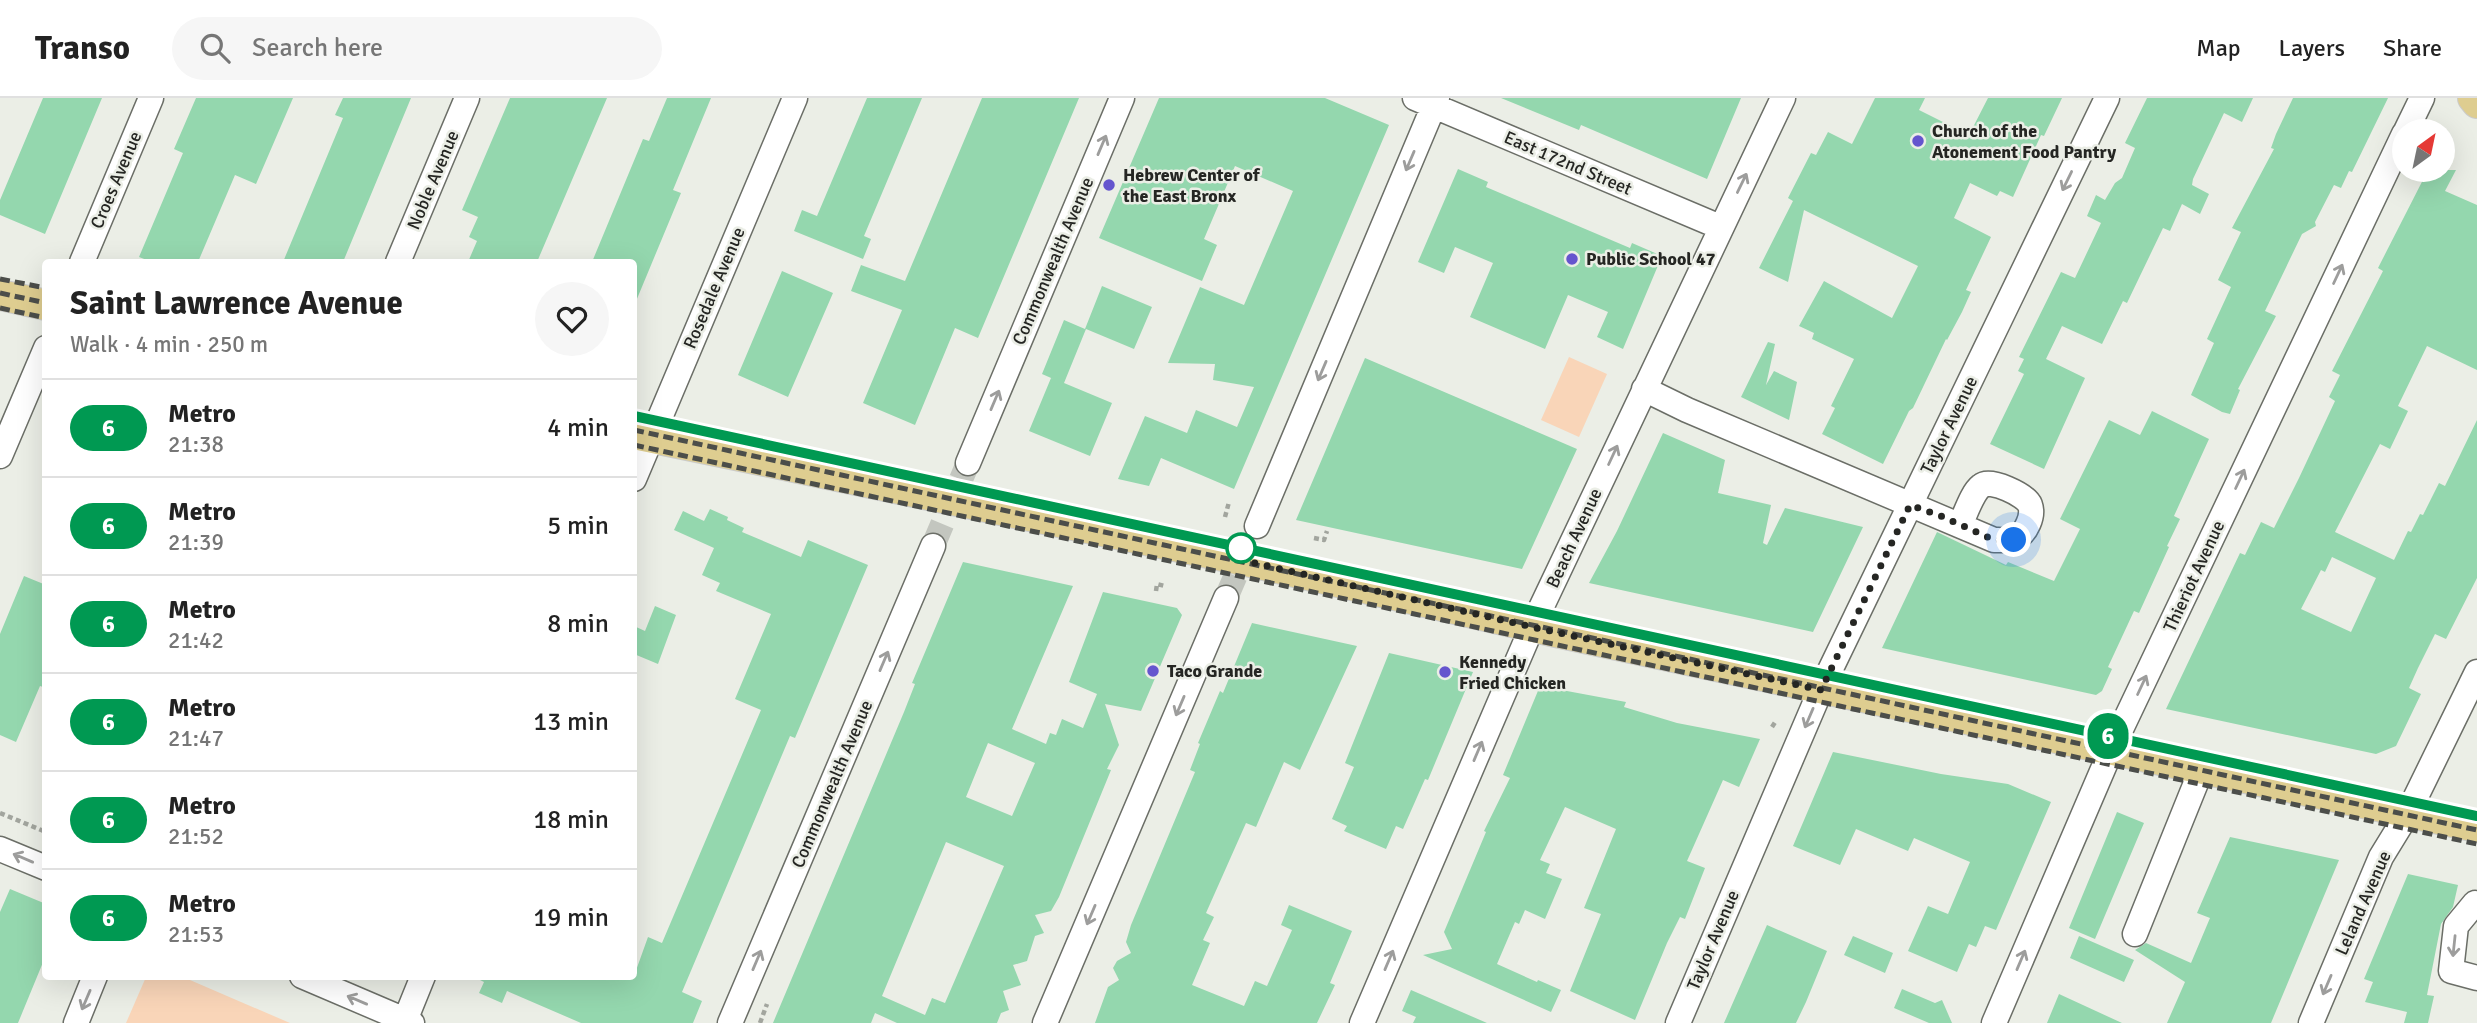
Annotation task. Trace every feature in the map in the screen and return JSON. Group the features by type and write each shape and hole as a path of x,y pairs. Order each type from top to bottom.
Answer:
{"main road":[{"path":"2473,98 2477,103"},
{"path":"0,296 42,304"},
{"path":"642,435 1242,560 1821,690 2112,748 2477,827"}],"street":[{"name":"Croes Avenue","path":"83,259 151,98"},
{"name":"Noble Avenue","path":"399,259 467,98"},
{"name":"Rosedale Avenue","path":"637,462 642,435 795,98"},
{"name":"Commonwealth Avenue","path":"968,463 1122,98"},
{"name":"Beach Avenue","path":"1362,1023 1532,627 1783,98"},
{"name":"Taylor Avenue","path":"1678,1023 1821,690 2107,98"},
{"name":"Thieriot Avenue","path":"2411,119 2421,98"},
{"name":"East 172nd Street","path":"1429,101 1720,227"},
{"path":"1257,526 1429,101"},
{"name":"Thieriot Avenue","path":"1994,1023 2112,748 2392,159"},
{"path":"0,456 36,396 42,367"},
{"path":"1644,389 1687,410 1960,524"},
{"name":"Commonwealth Avenue","path":"730,1023 933,546"},
{"path":"1045,1023 1226,598"},
{"name":"Leland Avenue","path":"2311,1023 2381,857 2470,706 2477,672"},
{"path":"2135,934 2202,768"},
{"path":"0,849 42,866"},
{"path":"2477,904 2475,903 2456,926 2452,971 2477,978"},
{"path":"76,1023 93,980"},
{"path":"311,980 407,1022 422,980"}],"path":[{"path":"1225,517 1229,502"},
{"path":"1314,538 1324,540 1326,531"},
{"path":"1156,591 1157,584 1165,586"},
{"path":"1772,727 1776,721"},
{"path":"0,813 42,830"}],"shaded area":[{"path":"1569,357 1607,374 1579,437 1541,420"},
{"path":"145,980 190,980 290,1023 126,1023"}],"building":[{"path":"43,98 102,98 45,234 0,215 0,200"},
{"path":"196,98 293,98 256,184 235,175 199,259 144,259 139,257 183,153 174,149"},
{"path":"343,98 411,98 344,259 284,259 343,118 335,115"},
{"path":"510,98 607,98 538,259 469,259 477,241 469,237 478,217 462,210"},
{"path":"667,98 711,98 673,190 681,193 637,299 637,259 593,259 643,139 649,141"},
{"path":"867,98 922,98 864,236 871,239 863,259 794,231 802,210 817,216"},
{"path":"982,98 1079,98 978,338 955,328 915,425 863,403 902,310 851,291 861,265 905,281"},
{"path":"1159,98 1325,98 1389,125 1234,489 1161,458 1149,486 1118,479 1145,416 1187,433 1196,410 1237,427 1254,387 1213,380 1215,364 1168,363 1200,287 1244,305 1293,191 1235,166 1204,239 1217,245 1202,281 1099,238"},
{"path":"1501,98 1741,98 1707,179 1581,125 1579,130"},
{"path":"1875,98 1925,98 1919,110 1969,135 1988,98 2062,98 2044,136 2041,135 2013,197 2000,191 1997,196 1970,183 1954,218 1991,237 1966,290 1971,292 1962,312 1883,464 1822,434 1835,408 1831,406 1854,359 1812,339 1814,333 1799,326 1824,281 1892,318 1918,266 1804,210 1788,282 1759,268 1793,201 1788,198 1811,153 1816,155 1828,132 1852,144"},
{"path":"2147,98 2253,98 2242,122 2224,113 2193,179 2192,185 2209,194 2200,214 2182,204 2170,231 2163,228 2127,303 2123,301 2102,344 2062,326 2046,359 2085,378 2044,469 1990,444 2024,374 2018,371 2024,359 2019,357 2061,272 2075,278 2101,223 2087,216 2096,195 2105,200 2115,183 2122,178 2135,148 2125,143"},
{"path":"2293,98 2388,98 2352,172 2349,171 2341,188 2334,185 2315,222 2316,226 2302,234 2265,311 2276,316 2238,389 2240,390 2230,414 2191,395 2214,343 2207,339 2231,287 2218,280 2241,232 2232,228 2274,149 2271,148 2276,134"},
{"name":"Public School 47","path":"1458,169 1488,182 1486,187 1630,248 1632,243 1662,256 1623,349 1597,337 1608,312 1568,295 1545,349 1470,317 1493,263 1455,247 1444,273 1418,262"},
{"path":"2422,182 2450,182 2445,191 2477,205 2477,370 2427,346 2398,406 2408,411 2390,449 2380,444 2335,532 2394,560 2408,531 2411,532 2420,514 2423,515 2439,483 2445,486 2477,420 2477,578 2446,639 2435,634 2418,668 2409,688 2421,694 2396,746 2376,754 2166,709 2240,553 2245,555 2261,522 2274,528 2299,478 2335,401 2329,397 2340,375 2332,371 2383,271 2378,268","holes":["2332,557 2376,578 2351,632 2301,609 2321,570 2325,572"]},
{"path":"782,271 833,293 788,397 738,375"},
{"path":"1102,286 1152,307 1134,349 1086,329 1064,383 1112,403 1090,456 1029,431 1051,378 1058,381 1042,374 1064,320 1085,329"},
{"path":"1768,342 1775,344 1766,385 1774,371 1797,382 1789,420 1741,397"},
{"path":"1365,358 1577,449 1522,569 1296,520"},
{"path":"2152,411 2209,439 2174,516 2180,519 2167,546 2169,547 2139,613 2134,611 2108,667 2112,669 2102,691 2096,695 1882,648 1937,532 2006,565 2008,562 2054,581 2080,529 2060,519 2109,420 2140,435"},
{"path":"1663,433 1725,460 1718,493 1771,505 1763,543 1767,545 1785,508 1863,527 1813,632 1589,583 1617,531"},
{"path":"710,509 744,528 742,532 801,557 808,540 868,565 795,738 790,736 682,992 702,1001 693,1023 581,1023 507,991 502,1003 479,993 484,982 480,980 637,980 637,968 648,937 662,943 761,710 735,699 771,614 716,591 720,583 702,575 714,548 674,530 683,511 704,521"},
{"path":"963,562 1073,586 1012,729 1046,744 1050,733 1056,735 1062,719 1083,728 1097,694 1069,682 1103,592 1177,608 1182,615 1141,711 1105,704 1119,745 1107,769 1111,770 1059,897 1051,911 1035,915 1044,933 1035,936 1027,961 1013,965 1021,985 1003,991 1009,1010 1001,1013 997,1023 897,1023 875,1013 871,1023 773,1023 904,712 915,684 912,683","holes":["988,743 1035,763 1012,816 966,797","946,842 1004,866 945,1003 932,998 925,1015 882,996"]},
{"path":"24,576 42,583 42,687 16,742 0,735 0,634"},
{"path":"655,606 676,615 658,664 637,655 637,627 645,631"},
{"path":"1252,623 1357,646 1300,770 1284,762 1256,827 1246,823 1206,913 1214,917 1203,940 1210,943 1192,985 1244,1006 1255,981 1267,986 1292,930 1281,925 1289,905 1352,931 1330,983 1335,985 1317,1023 1095,1023 1108,987 1119,980 1113,968 1117,961 1131,953 1126,942 1131,925 1195,772 1190,770 1200,744 1198,743 1220,691 1223,693"},
{"path":"1389,653 1473,672 1428,780 1425,779 1403,829 1396,826 1386,849 1344,831 1347,826 1332,819 1354,767 1345,763"},
{"path":"1540,686 1626,702 1624,707 1677,723 1760,739 1739,787 1723,780 1687,861 1705,868 1685,919 1680,917 1667,943 1635,1020 1570,991 1601,914 1584,908 1616,829 1565,807 1540,860 1550,864 1546,873 1562,879 1545,919 1525,910 1519,924 1515,922 1497,964 1561,990 1551,1012 1423,955 1452,949 1444,932 1486,832 1484,831 1510,778 1503,775"},
{"path":"1833,752 1941,774 2008,784 2051,802 1996,930 1985,926 1976,947 1969,944 1957,972 1908,951 1928,906 1948,914 1970,862 1914,838 1908,851 1856,829 1840,865 1793,846"},
{"path":"2117,812 2144,823 2095,939 2069,928"},
{"path":"2230,837 2339,860 2271,1023 2167,1023 2185,982 2135,950 2146,943 2191,963 2210,918 2197,913"},
{"path":"2408,874 2458,885 2453,907 2441,924 2427,995 2434,996 2428,1023 2404,1023 2407,1012 2365,1002 2373,982 2364,979"},
{"path":"10,889 42,902 42,965 18,1023 0,1023 0,912"},
{"path":"1767,925 1827,951 1806,1002 1796,1023 1724,1023"},
{"path":"1853,936 1893,953 1885,973 1844,955"},
{"path":"2079,936 2134,960 2124,982 2070,958"},
{"path":"1902,989 1935,1003 1942,1000 1952,1023 1929,1023 1894,1008"},
{"path":"1411,990 1487,1023 1413,1023 1416,1017 1402,1011"},
{"path":"2059,994 2122,1023 2047,1023"}],"tunnel":[{"path":"933,546 968,463"},
{"path":"1226,598 1257,526"}],"railway":[{"path":"0,279 42,287"},
{"path":"0,293 42,302"},
{"path":"0,308 42,317"},
{"path":"637,417 2477,816"},
{"path":"637,431 2477,830"},
{"path":"637,446 2477,844"}],"metro line":[{"name":"6","path":"637,417 2477,816"}],"place":[{"name":"Church of the Atonement Food Pantry","path":"1918,141"},
{"name":"Hebrew Center of the East Bronx","path":"1109,185"},
{"name":"Public School 47","path":"1572,259"},
{"name":"Taco Grande","path":"1153,671"},
{"name":"Kennedy Fried Chicken","path":"1445,672"}],"route":[{"path":"1241,548 1242,560 1821,690 1910,505 1994,540 2014,540"}]}
